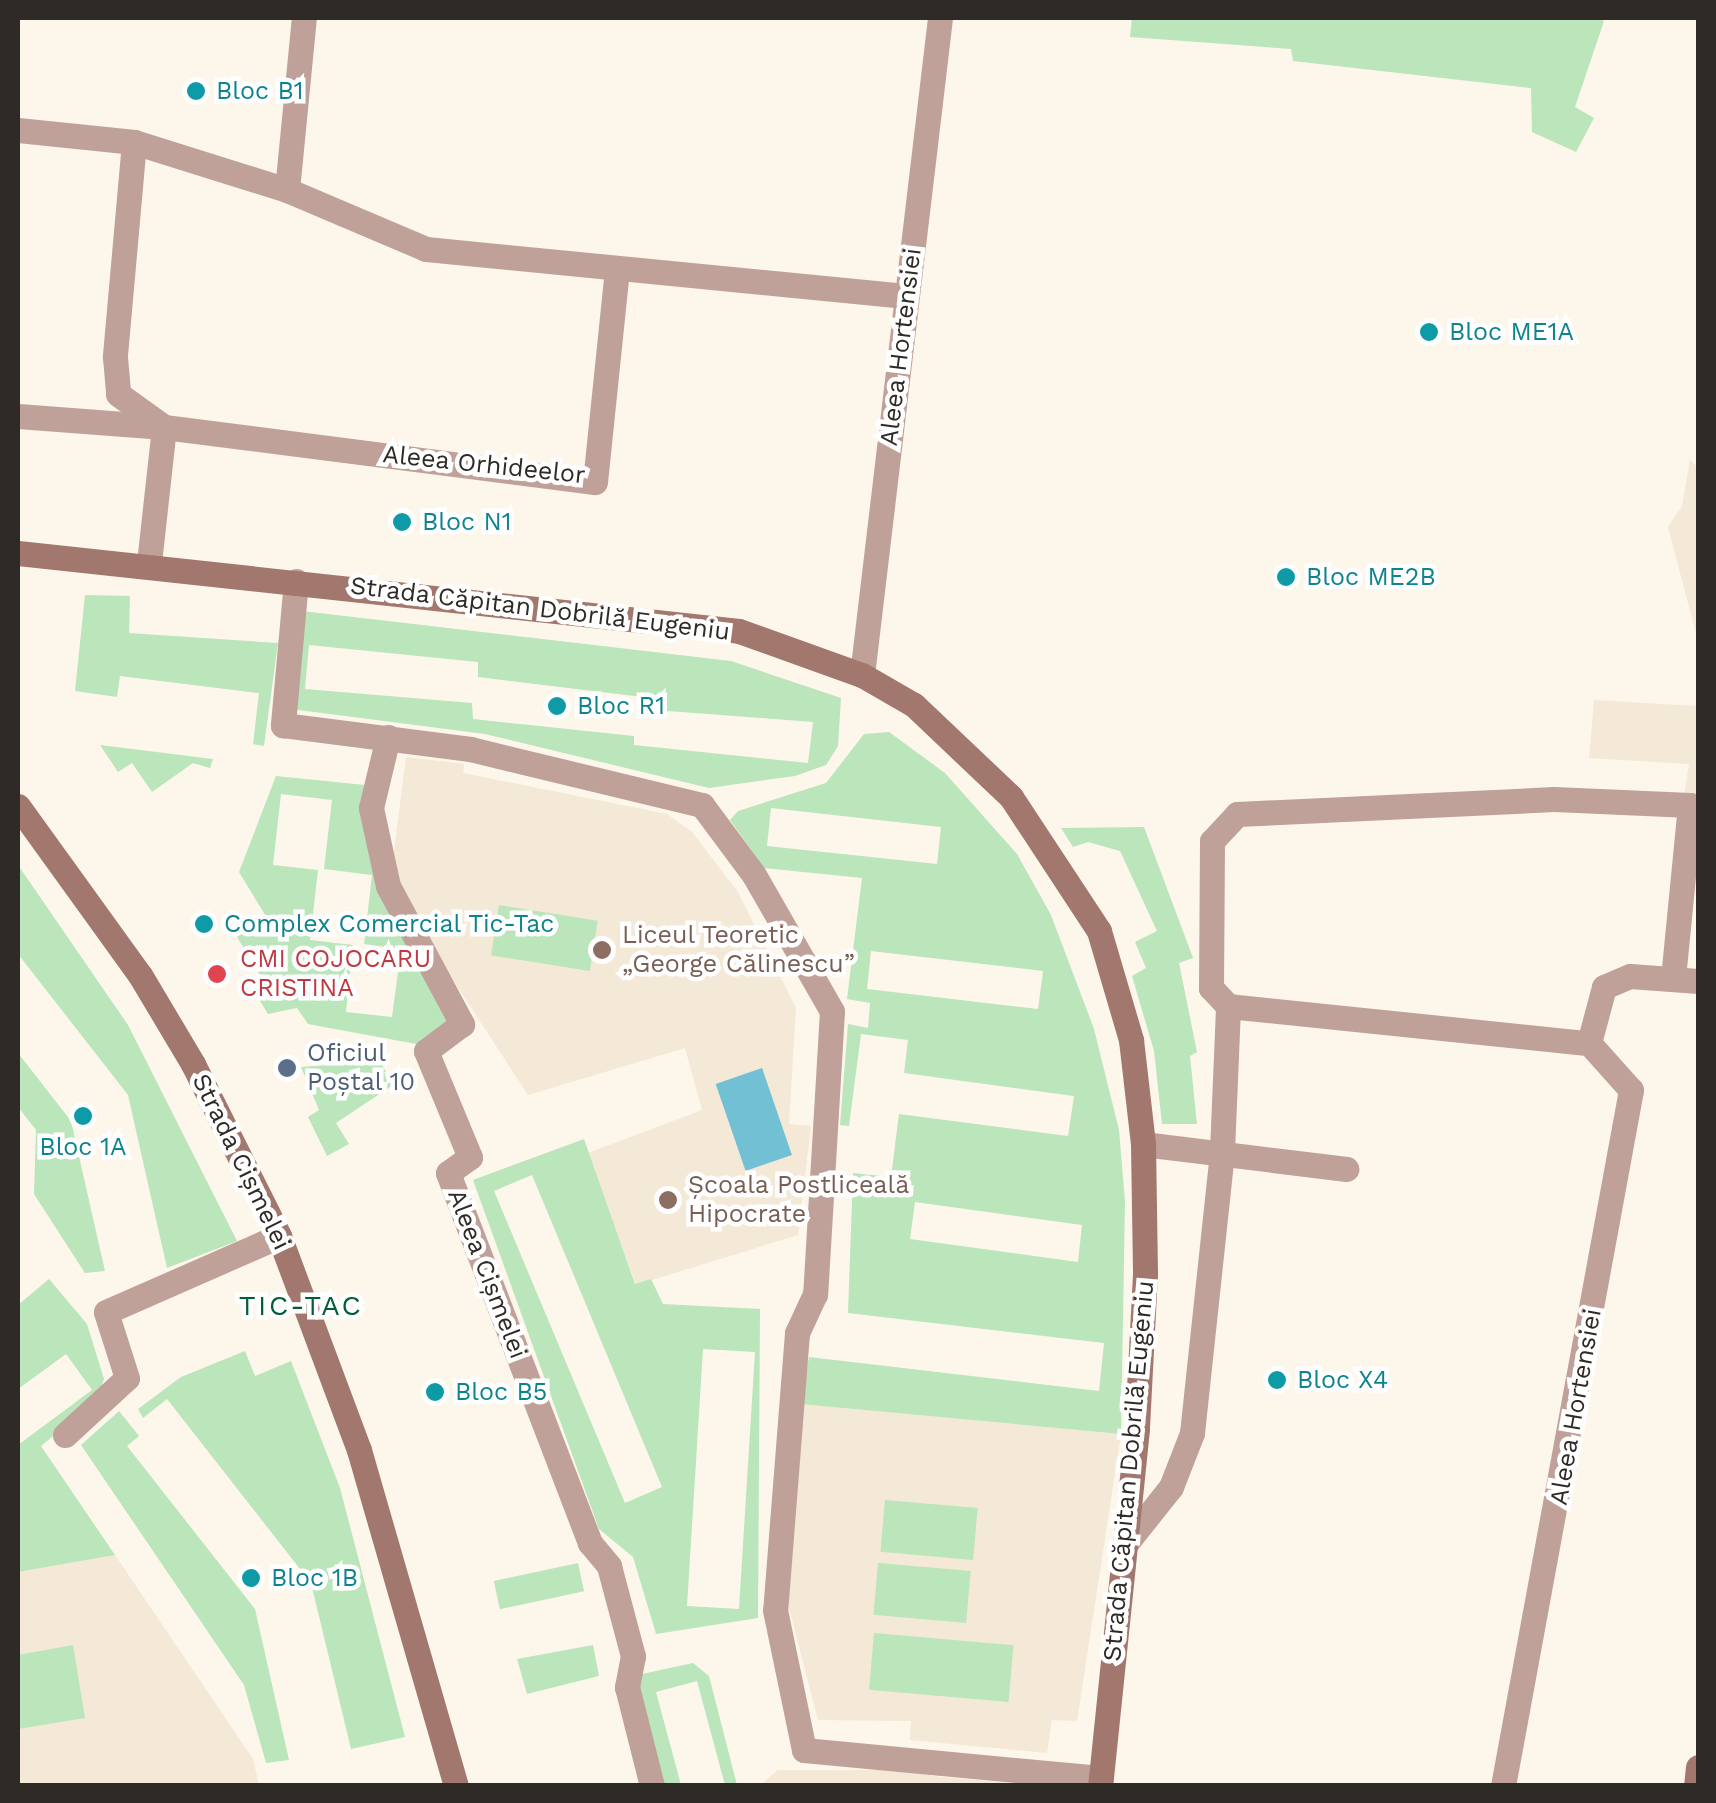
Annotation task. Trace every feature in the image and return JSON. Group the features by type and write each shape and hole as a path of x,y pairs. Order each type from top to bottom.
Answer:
{"street":[{"path":"287,190 304,18"},
{"name":"Aleea Hortensiei","path":"862,675 940,18"},
{"path":"18,130 134,142 287,190 426,249 906,296"},
{"name":"Aleea Orhideelor","path":"134,142 115,357 118,394 164,427"},
{"name":"Aleea Orhideelor","path":"18,416 164,427 595,482 617,268"},
{"path":"149,563 164,427"},
{"name":"Strada Căpitan Dobrilă Eugeniu","path":"18,552 149,563 739,632 862,675 914,705 1011,797 1099,931 1130,1040 1143,1144 1146,1274 1128,1541 1100,1782"},
{"path":"296,581 283,725 470,749 702,805 754,875 832,1010 815,1294 797,1333 776,1610 804,1750 1100,1782"},
{"name":"Aleea Cișmelei","path":"388,737 371,808 388,886 462,1024 426,1051 470,1157 448,1173 590,1543 610,1566 633,1656 628,1687 652,1786"},
{"path":"1554,799 1690,805 1686,979 1630,976 1604,987 1588,1043 1228,1006 1211,988 1212,841 1237,814 1554,799"},
{"name":"Strada Cișmelei","path":"19,810 140,975 193,1064 279,1236 359,1450 456,1786"},
{"path":"1128,1541 1171,1486 1192,1433 1222,1151 1228,1006"},
{"name":"Aleea Hortensiei","path":"1503,1786 1528,1680 1631,1090 1588,1043"},
{"path":"1143,1144 1346,1169"},
{"path":"65,1435 127,1378 106,1312 279,1236"},
{"path":"1696,1786 1698,1767"}],"shaded area":[{"path":"1690,459 1698,468 1698,641 1668,527 1682,506"},
{"path":"1698,697 1698,797 1684,796 1689,764 1589,758 1594,700 1696,706"},
{"name":"Liceul Teoretic „George Călinescu”","path":"406,757 464,764 463,773 667,814 692,832 738,892 796,1008 789,1124 811,1126 798,1235 636,1285 588,1153 702,1110 685,1048 528,1095 390,883"},
{"path":"800,1404 1121,1434 1077,1721 1052,1720 1047,1753 910,1740 911,1721 818,1720 788,1604"},
{"path":"115,1555 253,1759 259,1785 18,1786 18,1572"},
{"path":"778,1770 929,1770 931,1776 1032,1785 759,1786"}],"green space":[{"path":"1132,18 1594,18 1604,21 1575,107 1594,118 1576,152 1532,132 1531,88 1293,61 1291,49 1130,37"},
{"path":"85,595 130,596 129,633 278,643 264,746 253,744 259,693 120,676 117,697 75,691"},
{"path":"302,611 731,661 841,698 838,746 826,765 795,776 709,788 485,734 291,709","holes":["309,645 478,662 478,677 643,697 642,709 813,722 808,763 634,745 634,736 473,719 472,703 305,689"]},
{"path":"889,732 945,773 1017,854 1051,915 1094,1029 1119,1130 1125,1201 1121,1434 800,1404 809,1357 1099,1391 1104,1343 848,1313 853,1173 891,1177 899,1114 1068,1136 1074,1096 904,1073 908,1040 861,1034 849,1126 840,1125 848,1024 868,1028 870,1003 847,999 862,878 764,868 730,820 738,811 826,783 864,734","holes":["771,808 941,827 937,864 767,846","871,951 1043,971 1038,1009 867,989","915,1202 1082,1225 1078,1262 910,1239"]},
{"path":"100,745 213,759 210,768 193,763 152,792 132,763 118,772"},
{"path":"276,776 365,785 361,814 454,1020 416,1044 308,1024 297,1008 268,1014 257,996 268,988 237,937 267,918 239,872","holes":["281,794 332,800 324,869 372,875 364,944 401,949 392,1017 346,1012 353,945 310,940 318,870 273,865"]},
{"path":"1144,827 1193,958 1179,963 1197,1052 1190,1056 1197,1124 1162,1124 1154,1051 1132,976 1146,968 1135,942 1157,931 1120,851 1088,842 1073,847 1061,828"},
{"path":"18,865 128,1025 237,1241 167,1268 128,1095 18,954"},
{"path":"499,905 598,921 590,971 491,955"},
{"path":"18,1053 71,1121 105,1271 85,1273 34,1194 36,1130 18,1107"},
{"path":"380,1061 393,1085 336,1123 349,1144 327,1156 308,1117 319,1110 301,1067"},
{"path":"584,1139 635,1284 651,1279 663,1304 760,1309 758,1618 656,1634 633,1557 599,1529 473,1180","holes":["532,1175 662,1487 625,1503 494,1191","703,1349 755,1352 739,1609 687,1606"]},
{"path":"49,1279 87,1324 104,1379 97,1400 41,1446 115,1555 18,1572 18,1445 92,1390 66,1354 18,1389 18,1305"},
{"path":"245,1351 255,1376 291,1361 340,1488 405,1737 351,1749 311,1583 167,1399 143,1418 138,1409 181,1377"},
{"path":"119,1411 139,1436 127,1446 255,1609 289,1760 266,1763 244,1685 81,1445"},
{"path":"885,1500 978,1508 973,1560 880,1552"},
{"path":"578,1563 584,1591 500,1609 494,1581"},
{"path":"878,1563 971,1571 966,1623 873,1615"},
{"path":"874,1633 1013,1645 1008,1702 869,1690"},
{"path":"73,1645 85,1718 18,1729 18,1655"},
{"path":"593,1645 599,1676 527,1694 517,1659"},
{"path":"693,1663 709,1676 737,1785 725,1785 697,1681 656,1692 681,1785 660,1785 637,1693 642,1674"}],"water":[{"path":"762,1068 792,1155 746,1171 716,1084"}],"place":[{"name":"Bloc B1","path":"196,91"},
{"name":"Bloc ME1A","path":"1429,332"},
{"name":"Bloc N1","path":"402,522"},
{"name":"Bloc ME2B","path":"1286,577"},
{"name":"Bloc R1","path":"557,706"},
{"name":"Complex Comercial Tic-Tac","path":"204,924"},
{"name":"Liceul Teoretic „George Călinescu”","path":"602,950"},
{"name":"CMI COJOCARU CRISTINA","path":"217,974"},
{"name":"Oficiul Poștal 10","path":"287,1068"},
{"name":"Bloc 1A","path":"83,1116"},
{"name":"Școala Postliceală Hipocrate","path":"668,1200"},
{"name":"Bloc X4","path":"1277,1380"},
{"name":"Bloc B5","path":"435,1392"},
{"name":"Bloc 1B","path":"251,1578"}],"district":[{"name":"TIC-TAC","path":"301,1306"}]}
